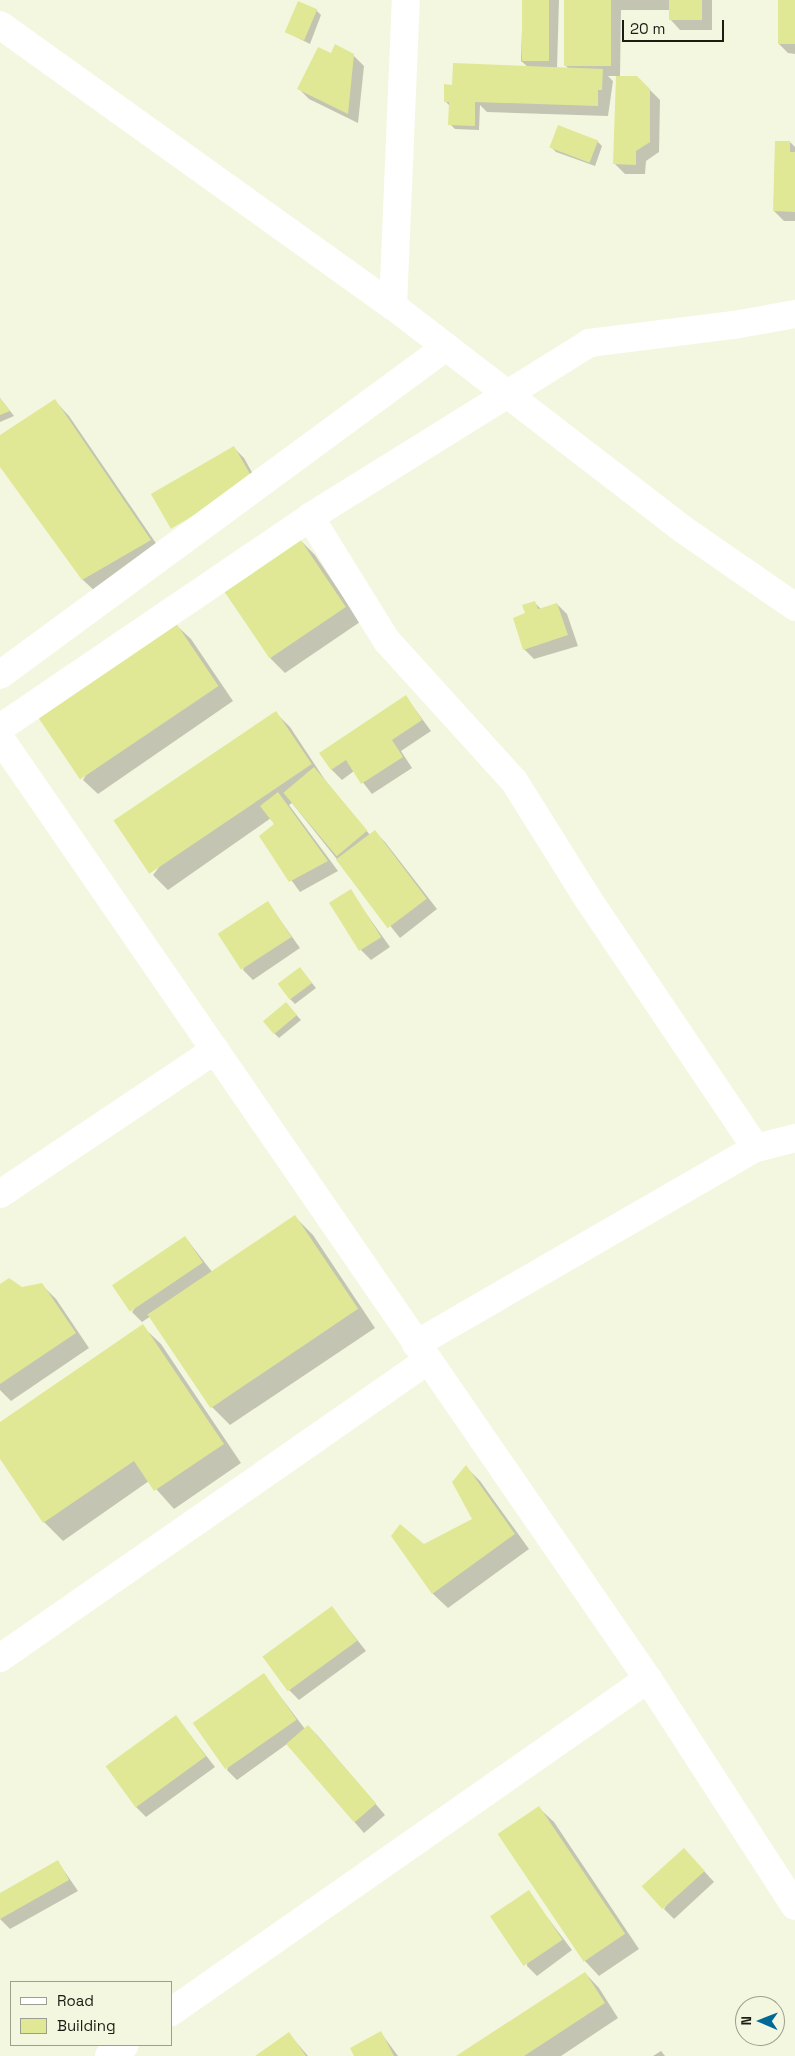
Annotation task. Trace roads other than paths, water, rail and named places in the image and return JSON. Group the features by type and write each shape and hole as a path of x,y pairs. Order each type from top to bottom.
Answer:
{"street":[{"path":"393,306 406,0"},
{"path":"0,25 393,306 684,530 795,607"},
{"path":"0,728 310,516 589,343 734,326 795,314"},
{"path":"0,675 446,347"},
{"path":"310,516 388,641 514,781 588,899 756,1148"},
{"path":"0,738 648,1679 795,1906"},
{"path":"0,1194 215,1050"},
{"path":"0,1658 422,1352 756,1148 795,1138"},
{"path":"172,2011 648,1679"},
{"path":"109,2056 124,2046"}]}
